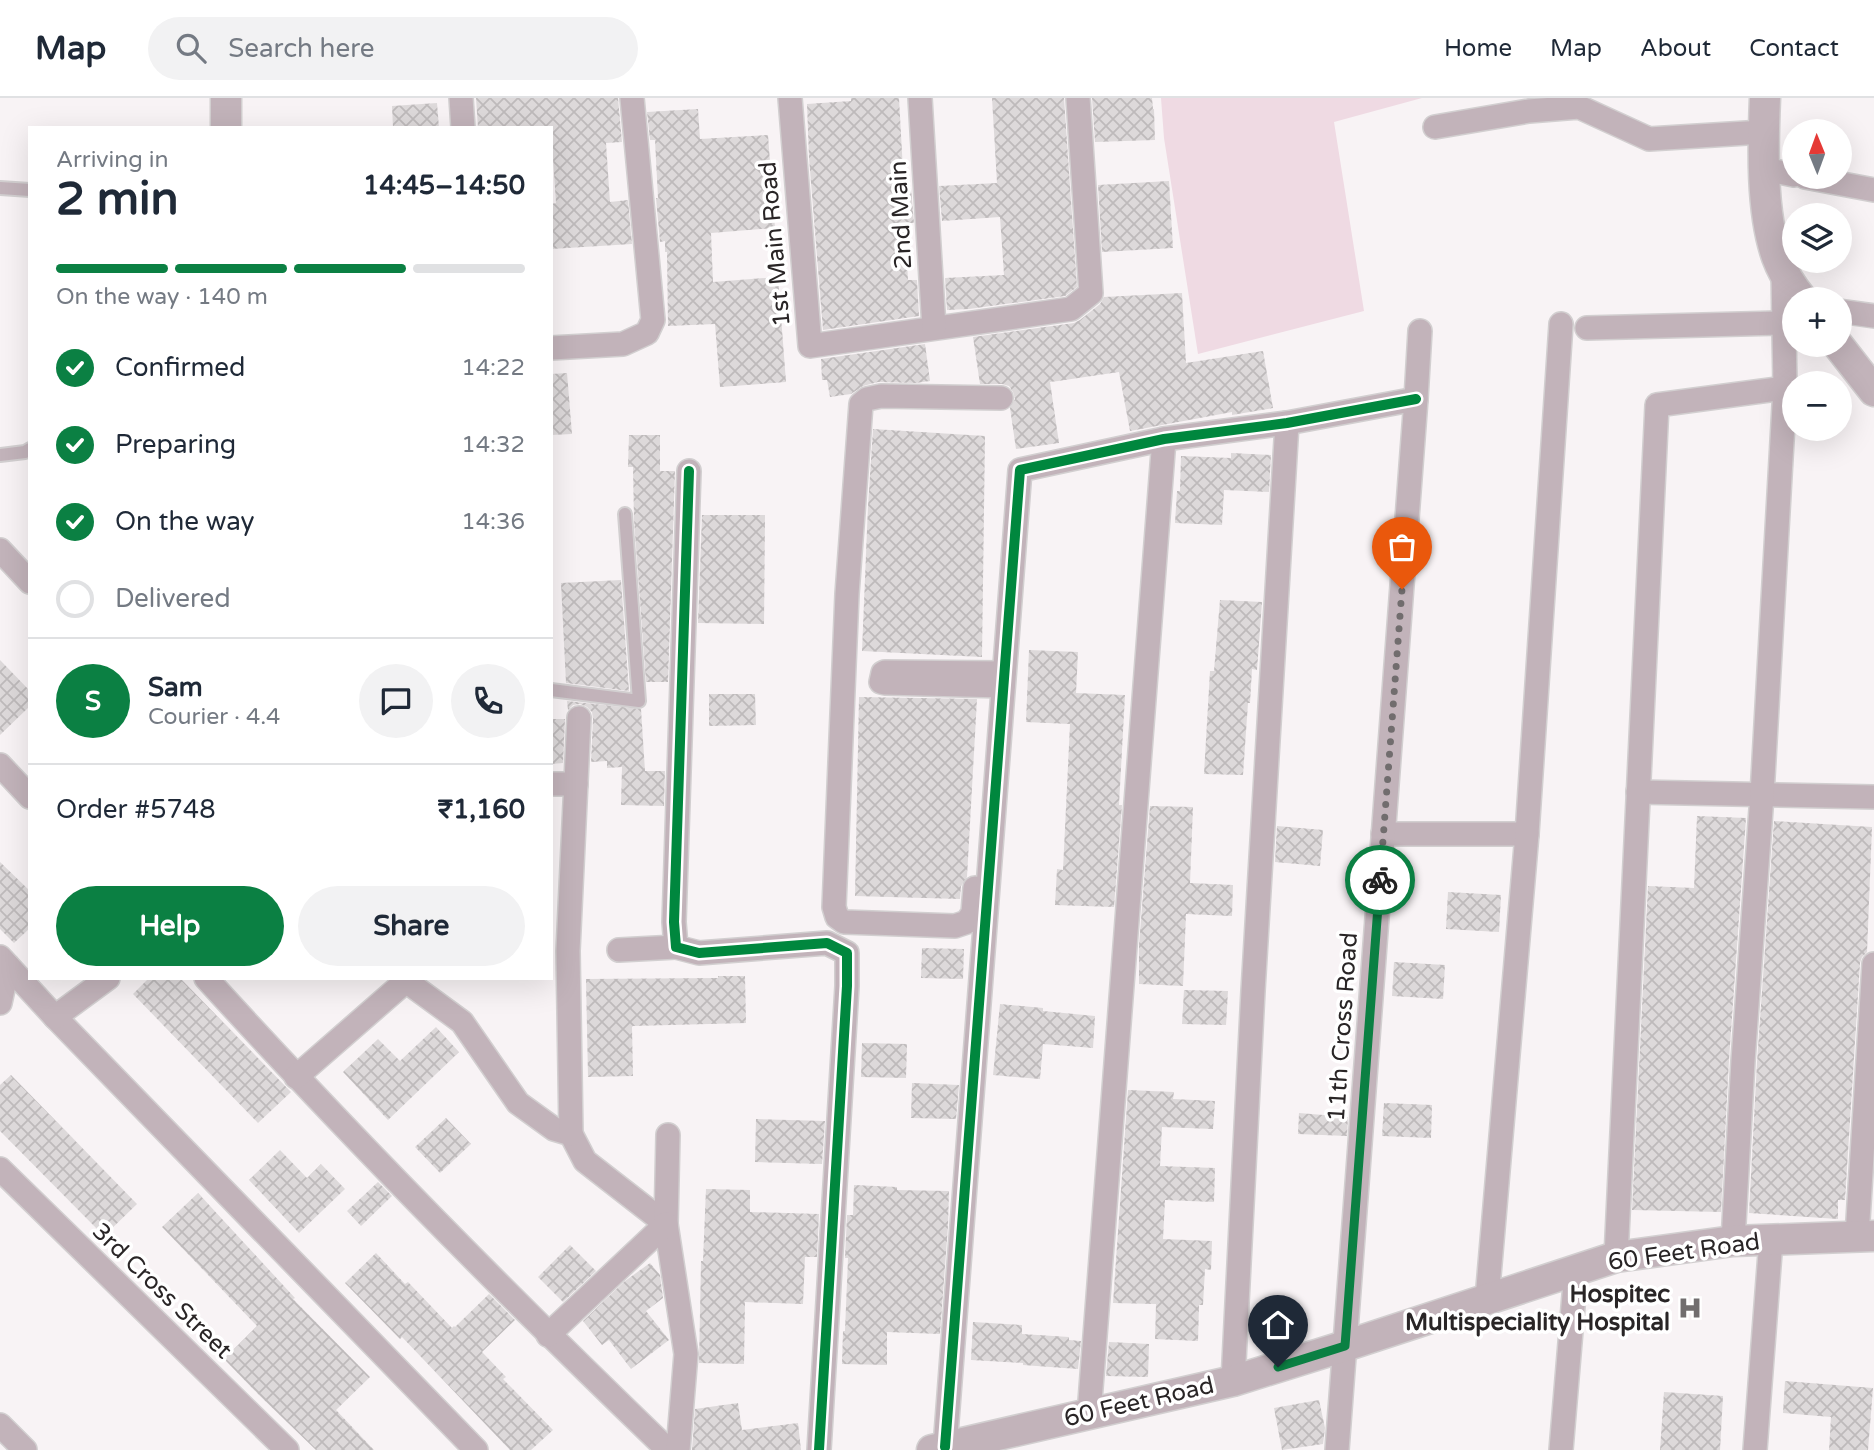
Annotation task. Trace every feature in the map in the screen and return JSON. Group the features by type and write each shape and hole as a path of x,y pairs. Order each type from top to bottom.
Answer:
{"street":[{"path":"226,98 226,126"},
{"path":"461,98 463,126"},
{"path":"553,348 623,344 647,333 653,320 632,98"},
{"name":"1st Main Road","path":"790,98 810,346 933,328"},
{"name":"2nd Main","path":"920,98 933,328"},
{"path":"933,328 1071,309 1091,293 1077,98"},
{"path":"1765,98 1764,169 1769,223 1782,268"},
{"path":"1435,127 1530,111 1579,107 1649,139 1763,132"},
{"path":"1764,169 1782,173"},
{"path":"1852,186 1874,190"},
{"path":"1852,313 1874,316"},
{"path":"1487,1299 1527,834 1561,324"},
{"path":"1587,328 1782,324"},
{"name":"11th Cross Road","path":"1337,1450 1420,331"},
{"path":"1847,357 1874,391"},
{"path":"1616,1257 1657,405 1782,388"},
{"path":"1001,398 881,397 867,399 861,404 847,594 834,907 837,917 844,922 955,926 967,922 973,913 992,680 1020,470 1164,439 1287,422 1416,399"},
{"path":"1233,1381 1287,422"},
{"path":"1089,1414 1164,439"},
{"path":"1733,1241 1782,441"},
{"path":"676,947 674,922 689,471"},
{"path":"0,550 28,580"},
{"path":"843,683 992,680"},
{"path":"939,1448 992,680"},
{"path":"579,718 576,784 560,953 571,1134 585,1161 666,1224"},
{"path":"0,765 28,795"},
{"path":"553,784 576,784"},
{"path":"1639,792 1874,797"},
{"path":"1383,834 1527,834"},
{"path":"619,950 676,947 699,953 827,943 846,953 847,986 819,1450"},
{"path":"0,1003 4,961"},
{"path":"4,961 55,1017 476,1450"},
{"path":"1866,1236 1874,964"},
{"path":"55,1017 105,980"},
{"path":"208,980 296,1077 548,1335 668,1450"},
{"path":"296,1077 413,980 461,1022 518,1103 554,1129 571,1134"},
{"path":"668,1135 666,1224 685,1354 678,1450"},
{"name":"3rd Cross Street","path":"0,1169 286,1450"},
{"path":"548,1335 666,1224"},
{"name":"60 Feet Road","path":"939,1448 1233,1381 1616,1257 1733,1241 1866,1236"},
{"path":"1755,1450 1771,1240"},
{"path":"1561,1450 1576,1271"},
{"path":"0,1425 25,1450"}],"lane":[{"path":"0,188 28,190"},
{"path":"0,455 28,450"},
{"path":"553,690 639,701 625,514"}],"shaded area":[{"path":"1161,98 1422,98 1334,122 1364,311 1198,354 1164,138"}],"building":[{"path":"476,98 618,98 622,142 606,143 610,202 628,200 632,244 553,249 553,204 556,203 553,126 478,126"},
{"path":"851,98 899,98 904,189 911,188 914,223 905,223 908,280 917,280 919,316 823,330 807,104 851,101"},
{"path":"992,98 1064,98 1077,287 1065,296 947,310 945,278 1004,275 1000,217 942,221 939,186 997,183"},
{"path":"1092,98 1152,98 1155,140 1095,142"},
{"path":"437,103 439,126 393,126 392,106"},
{"path":"698,109 700,139 768,135 775,228 711,233 713,282 778,277 786,382 720,387 715,324 668,326 667,252 665,241 660,242 655,140 650,140 647,112"},
{"path":"1169,181 1173,248 1102,252 1098,185"},
{"path":"1182,293 1186,363 1263,351 1273,408 1232,415 1232,412 1130,431 1119,372 1050,382 1059,443 1016,449 1010,408 1015,399 1013,392 1009,386 1002,384 980,384 973,337 1074,323 1100,304 1104,297"},
{"path":"925,344 930,381 878,382 863,386 851,394 830,397 827,380 822,380 821,359"},
{"path":"567,373 572,434 553,435 553,374"},
{"path":"873,429 985,436 982,657 862,651"},
{"path":"629,435 660,435 660,471 675,471 668,682 646,682 634,520 633,467 628,467"},
{"path":"1231,453 1271,455 1269,492 1224,490 1222,525 1175,523 1177,491 1180,491 1181,456 1231,458"},
{"path":"702,515 765,515 764,624 698,623"},
{"path":"621,580 629,691 566,683 561,583"},
{"path":"1220,600 1262,602 1257,670 1252,669 1248,703 1243,775 1204,774 1210,671 1214,671"},
{"path":"1029,650 1078,652 1076,693 1125,695 1119,805 1122,805 1114,907 1055,905 1057,869 1063,870 1070,724 1026,722"},
{"path":"0,660 28,689 28,708 0,735"},
{"path":"709,694 755,694 756,725 709,726"},
{"path":"859,697 977,699 967,877 961,886 960,899 855,896"},
{"path":"567,701 641,709 645,771 665,771 664,806 621,805 622,767 607,768 607,761 591,762 592,712 580,704 573,705 568,710"},
{"path":"553,719 565,719 563,763 553,764"},
{"path":"1150,806 1193,807 1190,883 1233,885 1232,916 1186,914 1183,986 1139,984 1139,945"},
{"path":"1697,816 1746,818 1721,1212 1632,1210 1648,886 1694,888"},
{"path":"1774,821 1872,827 1867,952 1860,963 1845,1200 1838,1200 1838,1219 1749,1213"},
{"path":"1277,826 1323,830 1320,866 1275,862"},
{"path":"0,862 28,889 28,930 14,943 0,929"},
{"path":"1448,892 1501,895 1499,932 1446,929"},
{"path":"922,948 964,949 963,979 921,978"},
{"path":"1394,962 1445,965 1443,999 1392,996"},
{"path":"745,976 746,1023 633,1026 633,1076 588,1077 586,979"},
{"path":"147,980 182,980 291,1092 258,1123 133,994"},
{"path":"1184,990 1228,991 1226,1025 1182,1024"},
{"path":"1000,1004 1095,1016 1093,1048 1043,1044 1040,1079 993,1075"},
{"path":"436,1027 459,1052 388,1120 343,1072 378,1039 400,1061"},
{"path":"862,1043 907,1044 906,1078 861,1077"},
{"path":"11,1075 137,1204 104,1236 0,1131 0,1085"},
{"path":"912,1083 959,1085 956,1119 911,1118"},
{"path":"1128,1090 1174,1092 1173,1099 1215,1101 1213,1129 1162,1127 1160,1166 1215,1168 1214,1202 1165,1200 1163,1239 1212,1241 1211,1270 1205,1269 1203,1305 1199,1305 1198,1341 1155,1339 1156,1304 1113,1303"},
{"path":"1384,1103 1432,1105 1431,1138 1382,1136"},
{"path":"1299,1113 1348,1117 1347,1136 1298,1134"},
{"path":"446,1118 471,1144 440,1173 415,1147"},
{"path":"756,1119 825,1121 822,1164 755,1162"},
{"path":"280,1150 307,1178 321,1164 345,1189 299,1233 249,1180"},
{"path":"378,1182 392,1196 361,1226 347,1211"},
{"path":"854,1185 897,1187 897,1190 949,1191 940,1334 887,1332 887,1365 842,1364 848,1258 845,1258 847,1215 853,1215"},
{"path":"706,1189 750,1190 750,1212 819,1214 817,1257 805,1257 803,1304 745,1302 744,1364 699,1363 701,1261"},
{"path":"198,1193 295,1298 293,1299 370,1377 336,1410 374,1450 316,1450 224,1359 257,1326 162,1227"},
{"path":"570,1245 596,1271 563,1302 538,1277"},
{"path":"376,1253 452,1328 489,1294 515,1320 482,1352 506,1377 503,1379 553,1430 531,1450 510,1450 402,1337 400,1339 345,1283"},
{"path":"650,1263 660,1275 663,1298 646,1311 669,1340 631,1369 609,1340 602,1345 583,1321 625,1281"},
{"path":"973,1322 1022,1325 1022,1334 1069,1337 1069,1340 1081,1341 1078,1369 971,1360"},
{"path":"1109,1342 1149,1344 1148,1377 1106,1376"},
{"path":"1785,1381 1873,1388 1868,1450 1829,1450 1831,1417 1783,1413"},
{"path":"1664,1392 1723,1396 1720,1450 1660,1450"},
{"path":"1319,1400 1325,1428 1323,1444 1282,1450 1274,1408"},
{"path":"738,1403 742,1430 798,1423 801,1450 692,1450 695,1409"}],"cycle path":[{"path":"945,1447 1020,470 1164,439 1287,423 1416,399"},
{"path":"689,471 674,922 676,947 699,953 827,943 847,953 819,1450"}],"way so far":[{"path":"1380,880 1402,589"}],"place":[{"name":"Hospitec Multispeciality Hospital","path":"1690,1308"}],"route":[{"path":"1278,1367 1345,1346 1380,880"}]}
